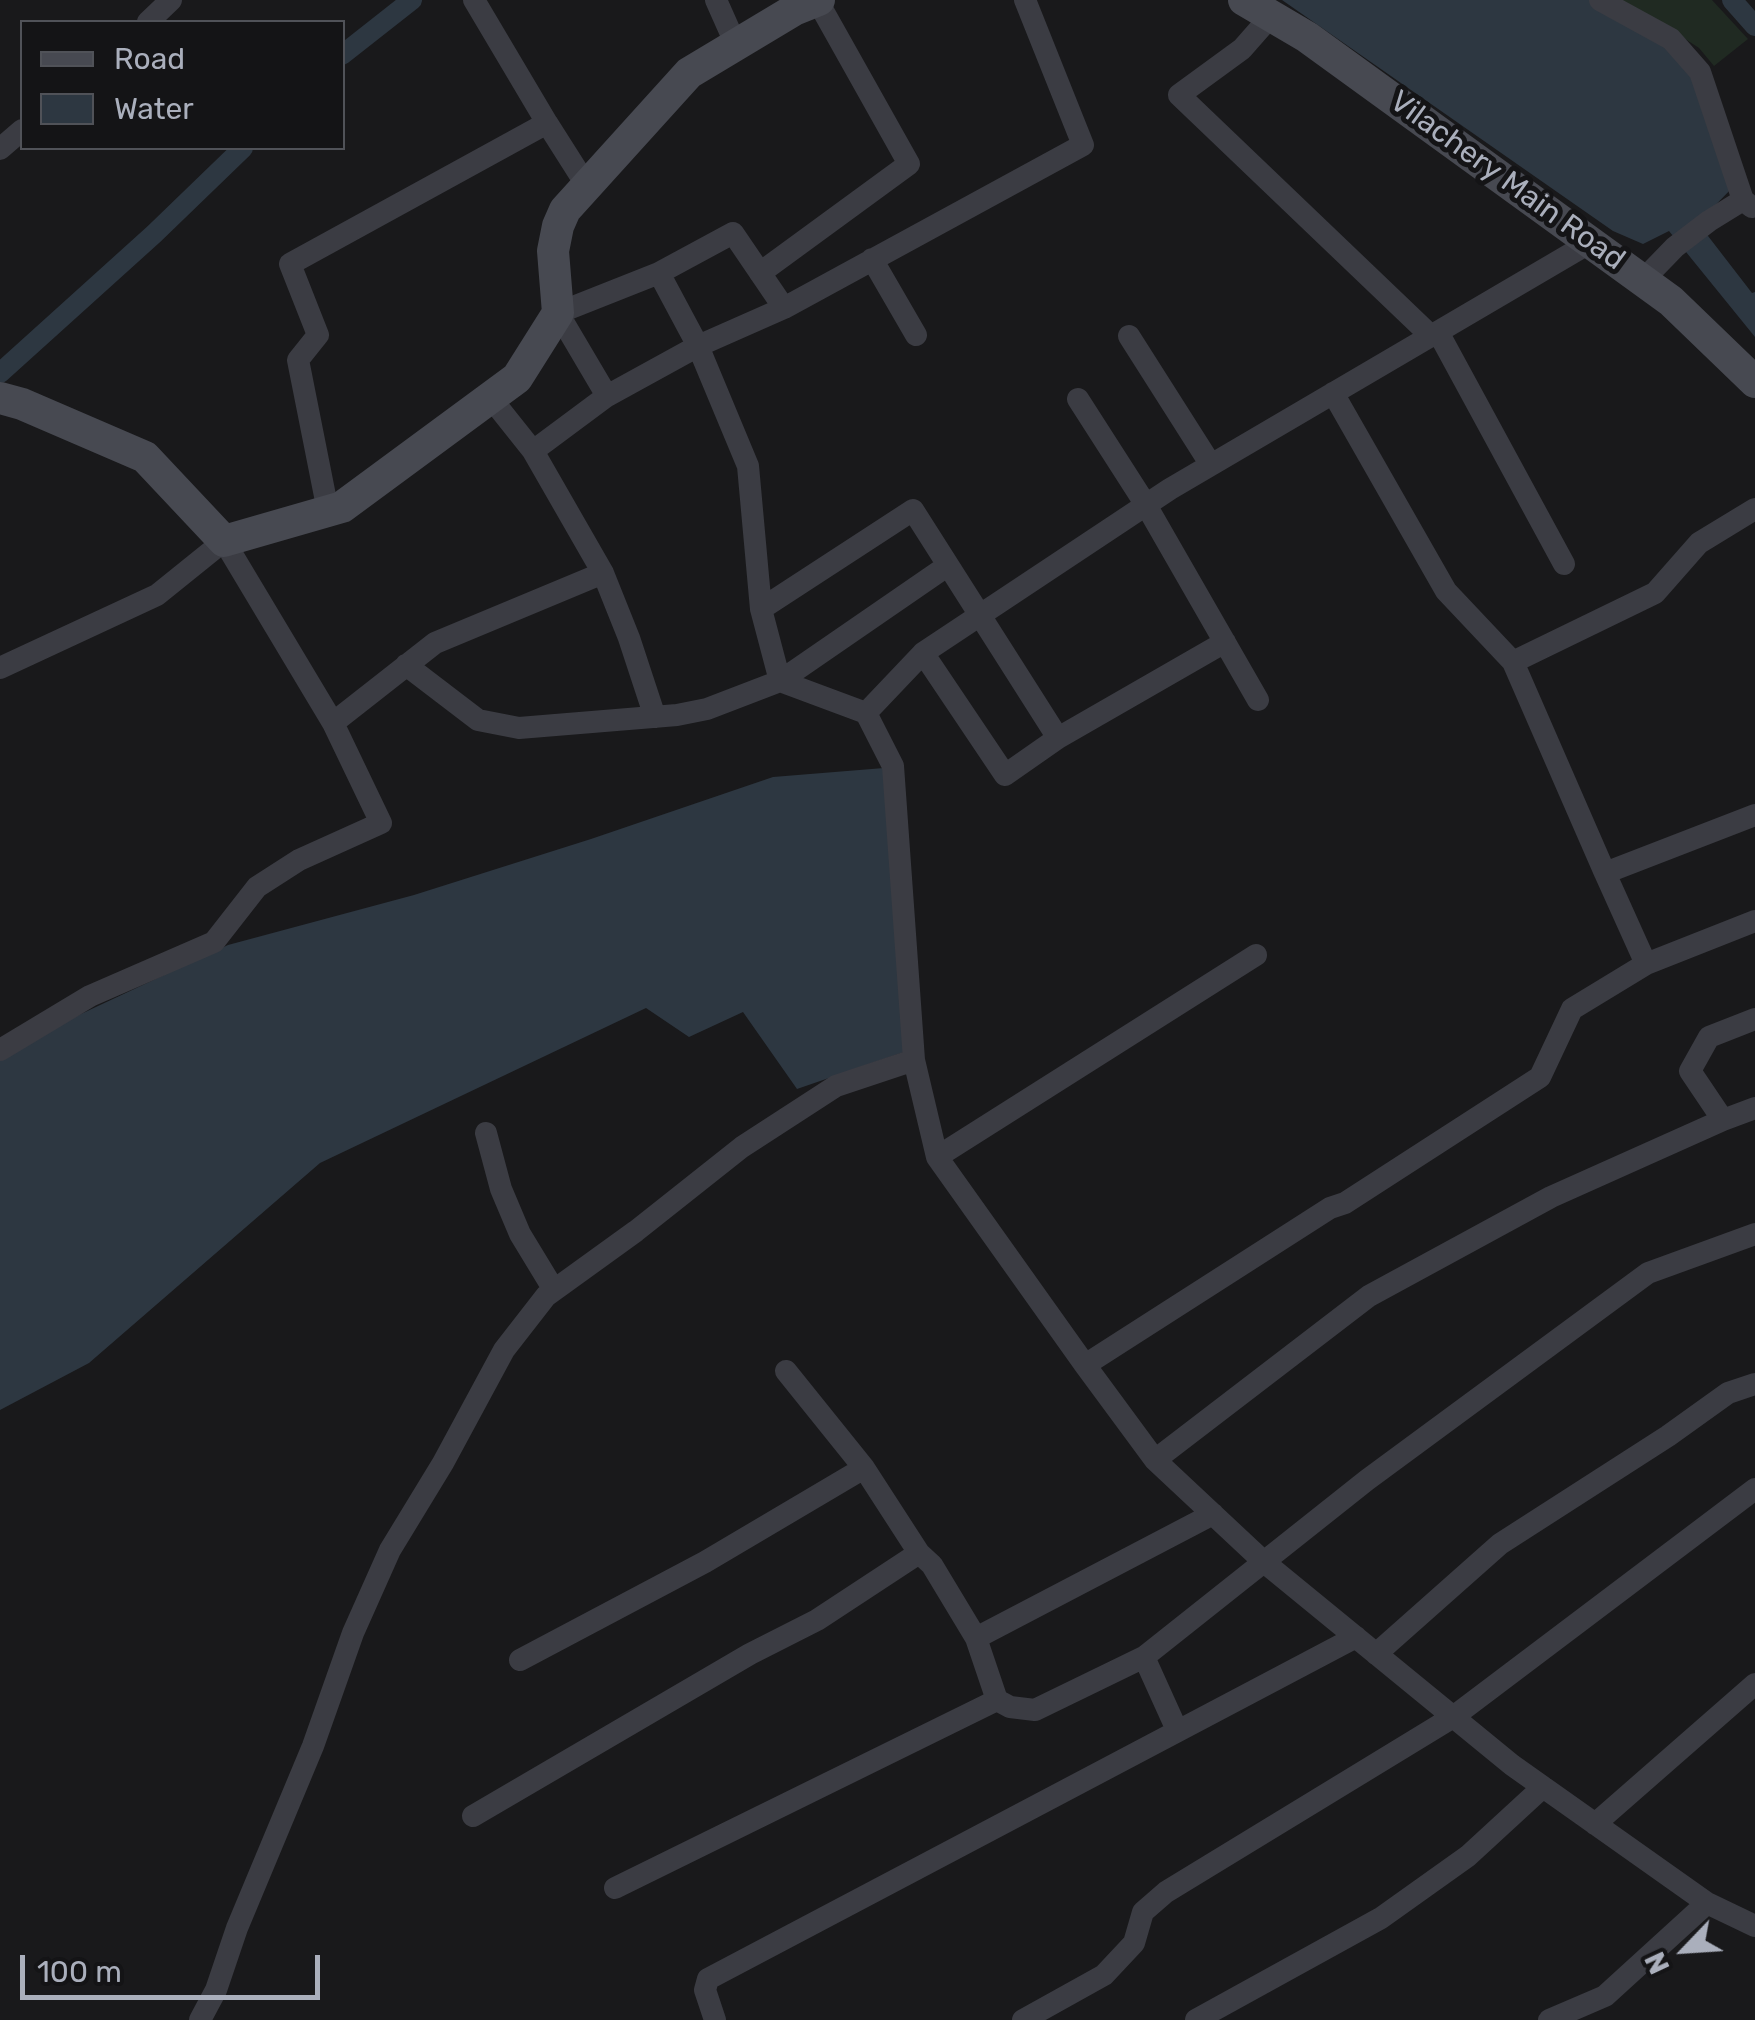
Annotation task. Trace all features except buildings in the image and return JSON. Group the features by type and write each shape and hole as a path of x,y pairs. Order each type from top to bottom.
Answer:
{"main road":[{"path":"11,401 145,457 224,541 342,507 517,378 558,312 552,250 565,210 688,73 794,10 818,0"},
{"name":"Vilachery Main Road","path":"1257,8 1307,37 1671,300 1755,382"}],"street":[{"path":"150,20 171,0"},
{"path":"474,0 587,186"},
{"path":"716,0 736,45"},
{"path":"760,273 909,164 818,0"},
{"path":"533,451 608,396 698,346 784,308 1083,145 1025,0"},
{"path":"1600,0 1671,39 1700,72 1749,205 1709,221 1642,280"},
{"path":"1257,8 1242,49 1179,95 1434,334 1564,564"},
{"path":"328,511 298,360 318,335 290,264 547,123"},
{"path":"0,149 20,132"},
{"path":"608,396 558,312 659,273 733,233 784,308"},
{"path":"866,713 923,654 1146,505 1591,242"},
{"path":"872,259 916,335"},
{"path":"659,273 698,346 748,466 761,609 780,680"},
{"path":"1129,336 1211,465"},
{"path":"1333,393 1446,590 1513,662 1646,964"},
{"path":"490,397 533,451 603,573 630,638 655,717"},
{"path":"1078,399 1146,505 1258,700"},
{"path":"1513,662 1654,594 1698,543 1755,509"},
{"path":"761,609 913,510 1058,738"},
{"path":"0,668 156,595 224,541 333,723 381,823 298,860 257,887 214,942 90,996 0,1050"},
{"path":"406,666 478,720 519,728 655,717 707,708 780,680 948,566"},
{"path":"333,723 435,643 603,573"},
{"path":"923,654 1005,775 1058,738 1224,642"},
{"path":"780,680 866,713 893,766 914,1060 937,1157 1155,1460 1264,1562 1453,1717 1708,1903 1755,1926"},
{"path":"1604,872 1755,814"},
{"path":"1085,1365 1540,1077 1572,1010 1646,964 1755,921"},
{"path":"937,1157 1256,954"},
{"path":"1723,1120 1690,1071 1710,1037 1755,1019"},
{"path":"200,2020 216,1990 237,1928 314,1746 352,1633 390,1550 504,1350 546,1296 742,1147 836,1086 914,1060"},
{"path":"1155,1460 1369,1296 1550,1197 1755,1108"},
{"path":"486,1134 501,1189 520,1234 554,1290"},
{"path":"786,1372 864,1468 919,1554 932,1565 976,1638 997,1700 1010,1707 1034,1710 1144,1657 1367,1480 1648,1273 1755,1234"},
{"path":"1376,1654 1500,1544 1728,1393 1755,1384"},
{"path":"520,1660 704,1562 864,1468"},
{"path":"1023,2020 1104,1975 1134,1944 1142,1912 1166,1892 1453,1717 1755,1489"},
{"path":"976,1638 1212,1514"},
{"path":"473,1816 750,1654 817,1620 919,1554"},
{"path":"715,2020 705,1990 708,1979 1356,1637"},
{"path":"1144,1657 1178,1730"},
{"path":"1595,1824 1755,1684"},
{"path":"615,1888 997,1700"},
{"path":"1196,2020 1381,1918 1468,1856 1544,1787"},
{"path":"1548,2020 1605,1996 1708,1903"}],"shaded area":[{"path":"1614,0 1712,0 1748,39 1714,66 1699,48 1650,16"}],"water":[{"path":"1282,0 1592,0 1651,29 1695,72 1734,186 1698,223 1755,292 1755,337 1669,231 1643,244 1613,231"},
{"path":"884,768 907,1051 797,1089 743,1012 689,1037 646,1008 320,1163 89,1363 0,1410 0,1052 228,945 414,895 773,777"}],"waterway":[{"path":"345,53 412,0"},
{"path":"1732,0 1755,26"},
{"path":"0,373 241,150"}]}
